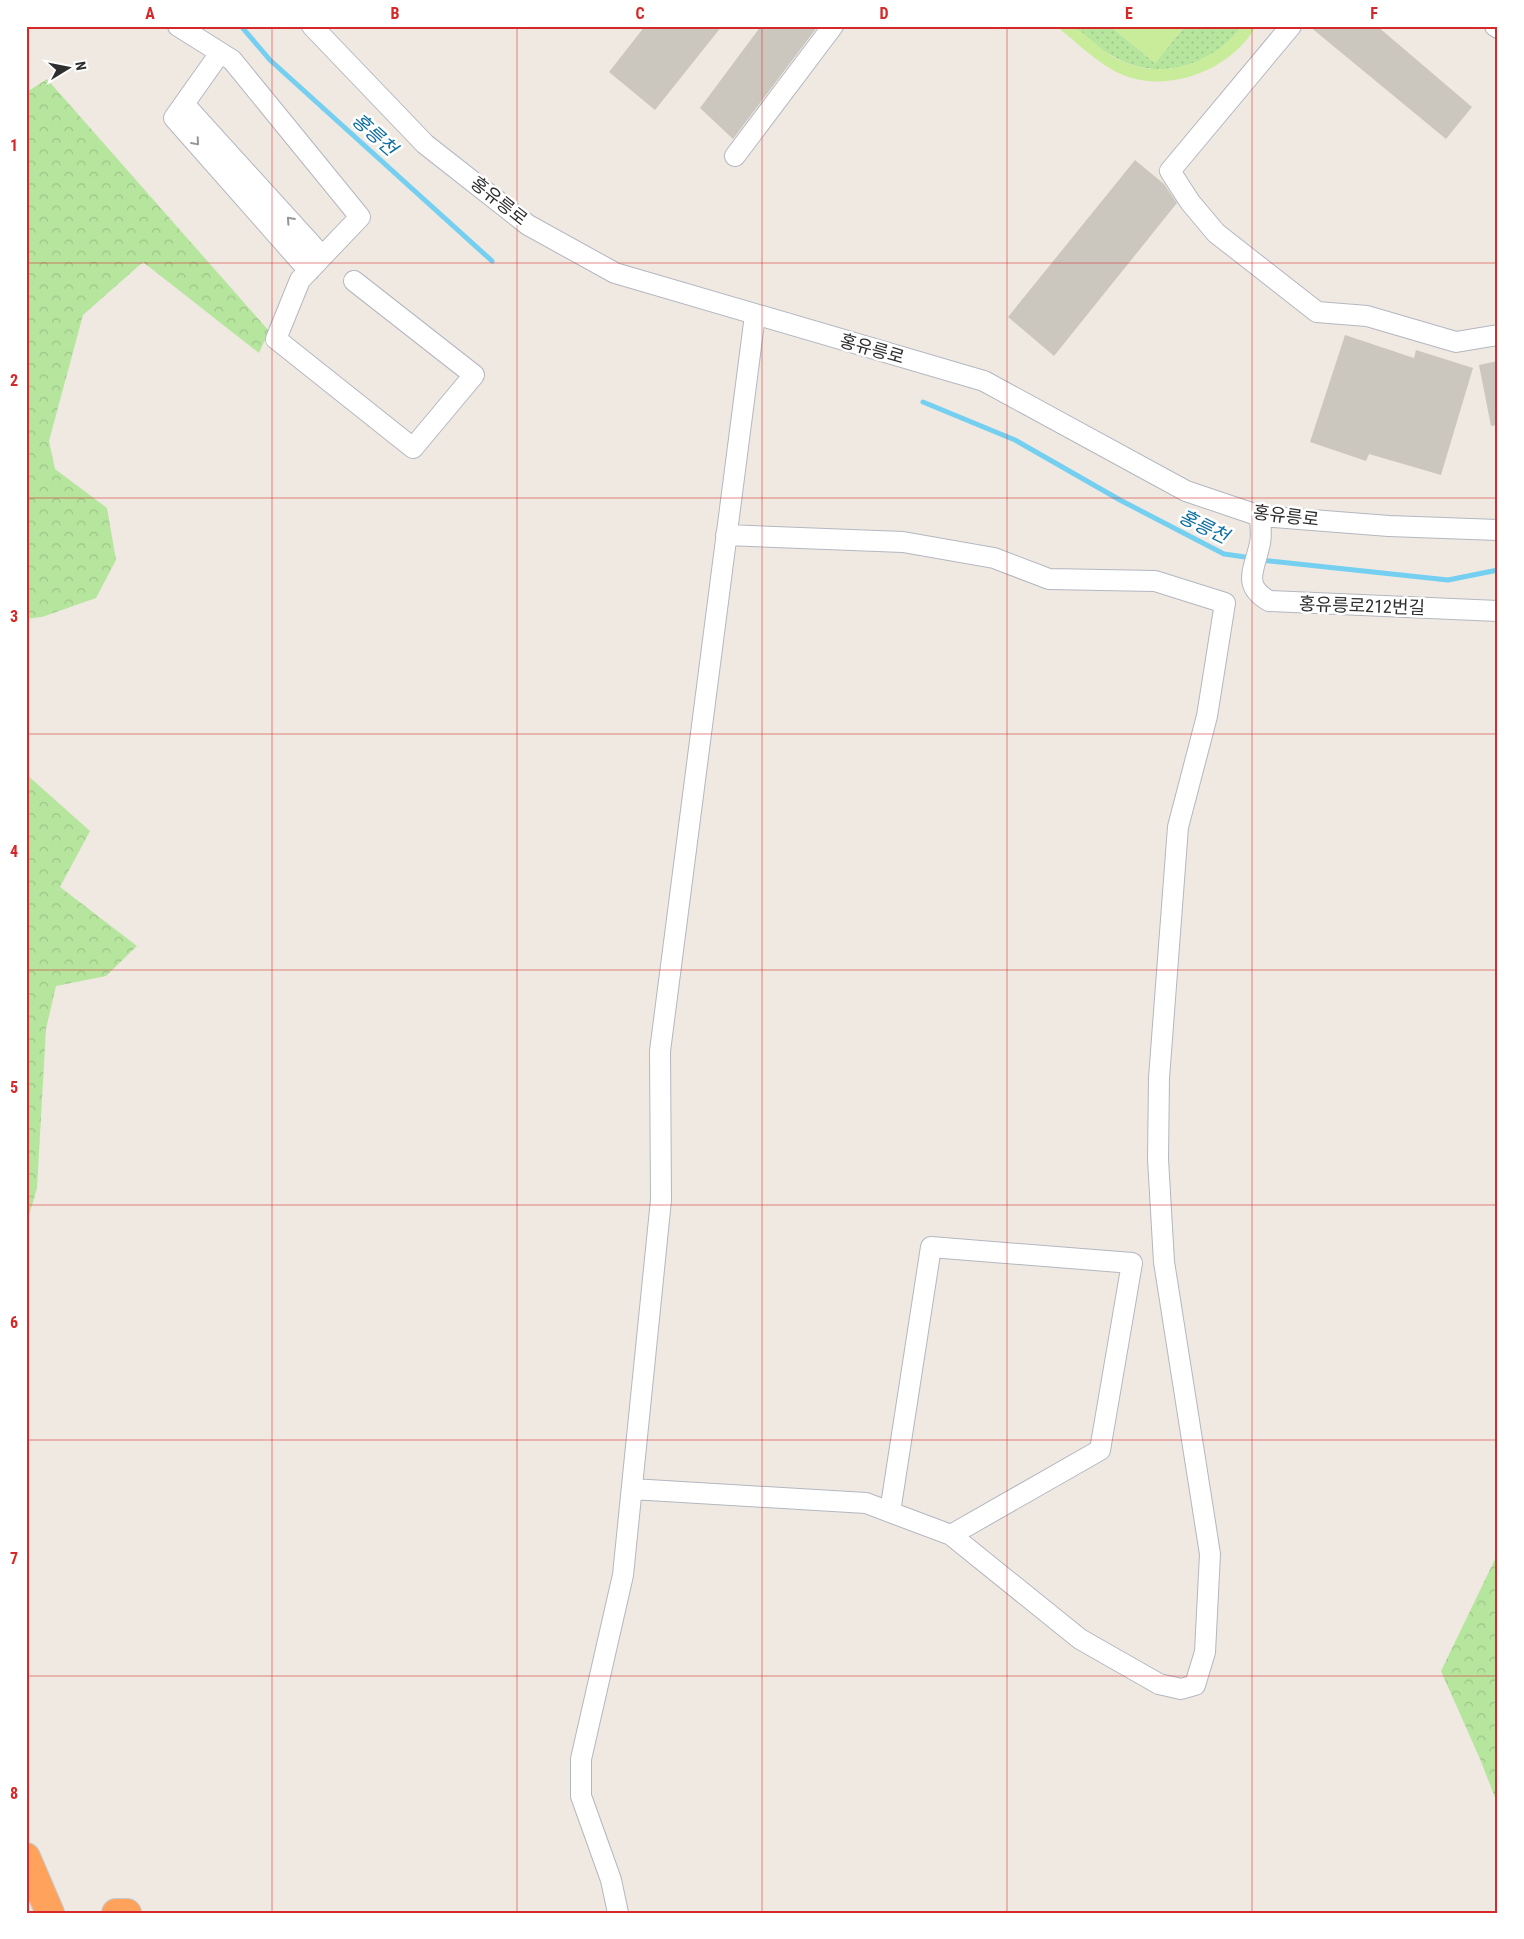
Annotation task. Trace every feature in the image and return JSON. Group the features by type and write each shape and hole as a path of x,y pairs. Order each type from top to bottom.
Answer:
{"highway":[{"path":"26,1857 50,1913"},
{"path":"116,1913 127,1913"}],"street":[{"name":"홍유릉로","path":"312,26 425,144 528,225 615,273 754,324 984,381 1186,491 1260,516 1389,526 1498,530"},
{"path":"735,156 833,26"},
{"path":"1292,26 1170,171 1190,202 1216,233 1317,312 1367,316 1456,342 1498,335"},
{"path":"183,28 232,60 360,217 300,280 276,339 413,448 474,374 354,281"},
{"path":"220,52 174,118 309,271"},
{"path":"184,104 322,256"},
{"path":"618,1913 611,1880 581,1796 581,1759 623,1575 661,1200 660,1051 754,324"},
{"name":"홍유릉로212번길","path":"1260,516 1252,584 1254,590 1262,597 1275,602 1498,611"},
{"path":"632,1489 866,1503 950,1534 1080,1639 1159,1684 1181,1689 1195,1685 1205,1652 1210,1554 1164,1262 1158,1159 1159,1078 1178,827 1207,716 1225,603 1155,581 1050,579 994,558 903,542 726,535"},
{"path":"890,1512 931,1247 1132,1263 1164,1262"},
{"path":"950,1534 1100,1450 1132,1263"}],"green space":[{"path":"1056,26 1076,28 1110,55 1132,65 1149,69 1167,69 1201,60 1230,40 1242,26 1256,26 1244,43 1229,57 1211,68 1192,76 1171,81 1150,81 1130,77 1104,65"},
{"path":"1072,26 1110,26 1155,63 1185,26 1242,26 1230,40 1201,60 1185,66 1168,69 1150,69 1133,65 1110,55"},
{"path":"1110,26 1185,26 1155,63"},
{"path":"47,79 269,331 259,353 143,262 83,315 49,441 55,469 107,508 116,560 96,598 42,617 26,619 26,88 30,90"},
{"path":"26,774 90,831 60,887 137,946 106,976 56,986 46,1029 37,1188 26,1226"},
{"path":"1498,1553 1498,1805 1441,1671"}],"building":[{"path":"645,26 722,26 655,110 609,72"},
{"path":"761,26 818,26 733,139 700,108"},
{"path":"1309,26 1377,26 1472,107 1446,139"},
{"path":"1135,160 1164,184 1177,203 1054,356 1008,317"},
{"path":"1345,335 1414,358 1416,350 1473,368 1441,475 1369,454 1366,461 1310,442"},
{"path":"1498,361 1498,425 1491,426 1479,365"}],"waterway":[{"name":"홍릉천","path":"241,26 270,60 492,261"},
{"name":"홍릉천","path":"923,402 1015,440 1120,500 1224,554 1252,558"},
{"name":"홍릉천","path":"1260,560 1448,580 1498,570"}]}
